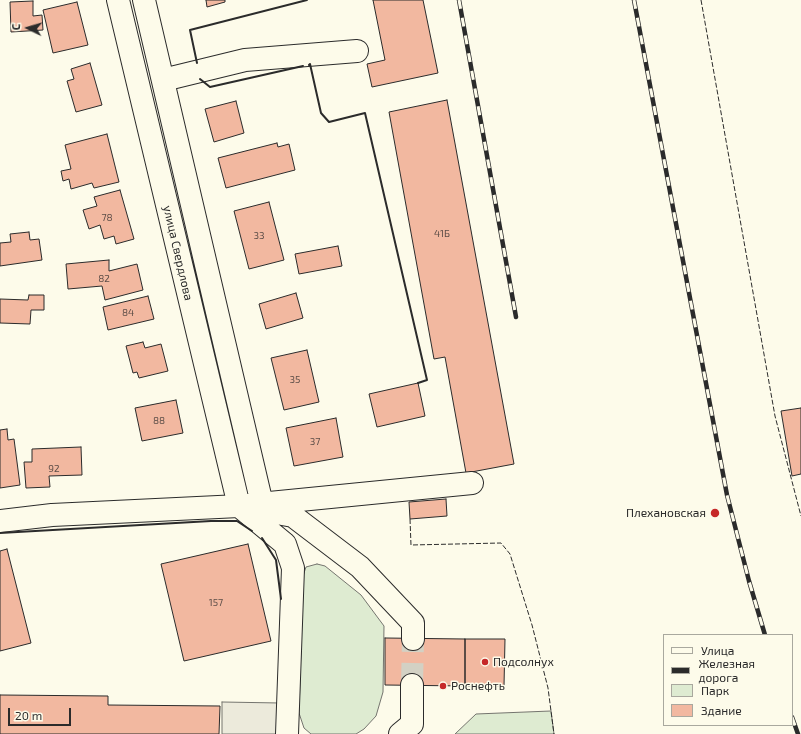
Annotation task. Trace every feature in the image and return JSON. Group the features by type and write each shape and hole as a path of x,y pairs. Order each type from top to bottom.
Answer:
{"street":[{"name":"улица Свердлова","path":"118,0 239,506"},
{"name":"улица Свердлова","path":"144,0 262,504"},
{"path":"163,80 246,60 357,51"},
{"path":"0,521 52,515 239,506 472,483"},
{"path":"239,506 293,516 360,567 413,622 413,638"},
{"path":"239,506 285,544 293,568 287,734"},
{"path":"400,734 412,724 412,685"}],"green space":[{"path":"317,564 325,566 361,595 384,626 383,692 376,716 364,729 356,734 311,734 304,728 299,713 303,576 306,567"},
{"path":"551,711 554,734 455,734 476,714"}],"shaded area":[{"path":"222,702 280,703 280,734 222,734"}],"building":[{"path":"206,0 225,0 225,2 207,7"},
{"path":"373,0 423,0 438,73 372,87 367,64 385,60"},
{"path":"33,1 33,16 42,15 43,30 11,32 10,2"},
{"path":"77,2 88,45 53,53 43,10"},
{"path":"90,63 102,105 76,112 67,81 74,79 71,69"},
{"path":"447,100 514,464 466,473 445,357 434,359 389,112"},
{"path":"236,101 244,133 214,142 205,109"},
{"path":"107,134 119,182 94,188 92,183 71,189 69,179 63,181 61,171 71,169 65,145"},
{"path":"277,143 278,147 289,144 295,170 226,188 218,158"},
{"path":"120,190 134,239 116,244 114,236 104,239 100,225 89,229 83,210 97,206 94,197"},
{"path":"269,202 284,260 249,269 234,211"},
{"path":"29,232 30,240 39,239 42,260 0,266 0,243 11,242 10,234"},
{"path":"338,246 342,266 299,274 295,254"},
{"path":"109,260 109,271 137,264 143,290 105,300 102,286 68,289 66,264"},
{"path":"296,293 303,318 266,329 259,304"},
{"path":"29,295 44,295 44,310 31,310 30,324 0,323 0,299 28,300"},
{"path":"148,296 154,319 108,330 103,307"},
{"path":"143,342 145,348 161,344 168,371 139,378 137,372 133,373 126,346"},
{"path":"307,350 319,402 284,410 271,358"},
{"path":"418,383 425,416 377,427 369,394"},
{"path":"176,400 183,433 142,441 135,408"},
{"path":"801,408 801,474 792,476 781,411"},
{"path":"336,418 343,457 294,466 286,428"},
{"path":"7,429 8,440 14,439 20,485 0,488 0,430"},
{"path":"81,447 82,475 49,476 50,487 26,488 24,462 32,462 32,449"},
{"path":"446,499 447,516 410,519 409,502"},
{"path":"248,544 271,641 184,661 161,564"},
{"path":"7,549 31,643 0,651 0,551"},
{"path":"385,638 465,639 465,686 385,685"},
{"name":"Подсолнух","path":"465,639 505,639 504,686 465,686"},
{"path":"0,695 108,696 108,705 220,706 219,734 0,734"}],"tunnel":[{"path":"412,685 413,639"}],"railway":[{"path":"459,0 516,317"},
{"path":"634,0 727,495 749,581 765,634"},
{"path":"793,720 798,734"}],"fence":[{"path":"701,0 775,416 801,516"},
{"path":"410,519 411,545 501,543 510,554 532,625 548,688 554,734"}],"wall":[{"path":"197,63 190,30 307,0"},
{"path":"309,65 310,64 321,113 329,122 365,113 427,380 418,383"},
{"path":"200,79 210,87 303,66"},
{"path":"0,533 211,521 237,521 252,531"},
{"path":"262,538 276,560 281,599"}],"place":[{"name":"Плехановская","path":"715,513"},
{"name":"Подсолнух","path":"485,662"},
{"name":"Роснефть","path":"443,686"}]}
